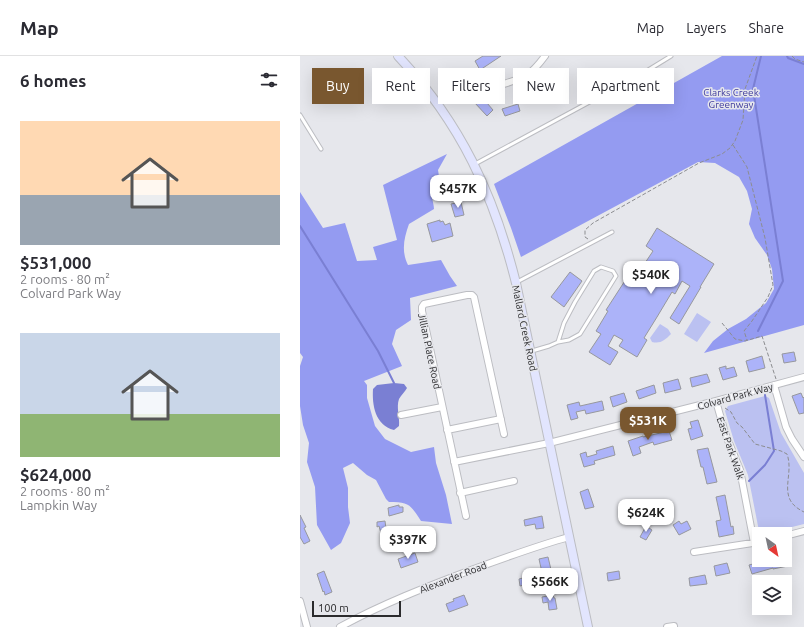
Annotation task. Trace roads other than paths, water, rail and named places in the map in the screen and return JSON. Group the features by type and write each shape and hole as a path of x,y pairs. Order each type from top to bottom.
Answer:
{"main road":[{"name":"Mallard Creek Road","path":"398,56 436,101 457,133 491,201 501,229 516,283 588,627"}],"street":[{"path":"505,84 524,78 535,70 544,56"},
{"name":"Jillian Place Road","path":"466,516 422,311 422,307 427,303 470,294 474,297 504,434"},
{"name":"Colvard Park Way","path":"454,462 550,443 716,401 775,383 804,377"},
{"path":"775,383 786,426 792,439 804,457"},
{"name":"East Park Walk","path":"716,401 725,433 740,470 753,527"},
{"path":"401,415 442,407"},
{"path":"447,430 501,419"},
{"path":"460,493 514,481"},
{"path":"792,534 804,531"},
{"name":"Alexander Road","path":"340,627 411,593 526,550 569,536"},
{"path":"694,552 752,543"},
{"path":"300,601 307,627"},
{"path":"667,627 674,627"}],"lane":[{"path":"474,165 645,72 671,56"},
{"path":"300,115 322,149"},
{"path":"516,283 612,232"},
{"path":"530,351 569,340 580,334 616,276 612,271 601,267 594,271 569,312 558,342"}],"waterway":[{"path":"758,331 783,281 753,89 761,56"},
{"path":"787,56 788,58 804,64"},
{"path":"300,226 378,351 394,383"},
{"path":"749,481 765,465 774,451 765,395"}],"park label":[{"name":"Clarks Creek Greenway","path":"731,98"}]}
